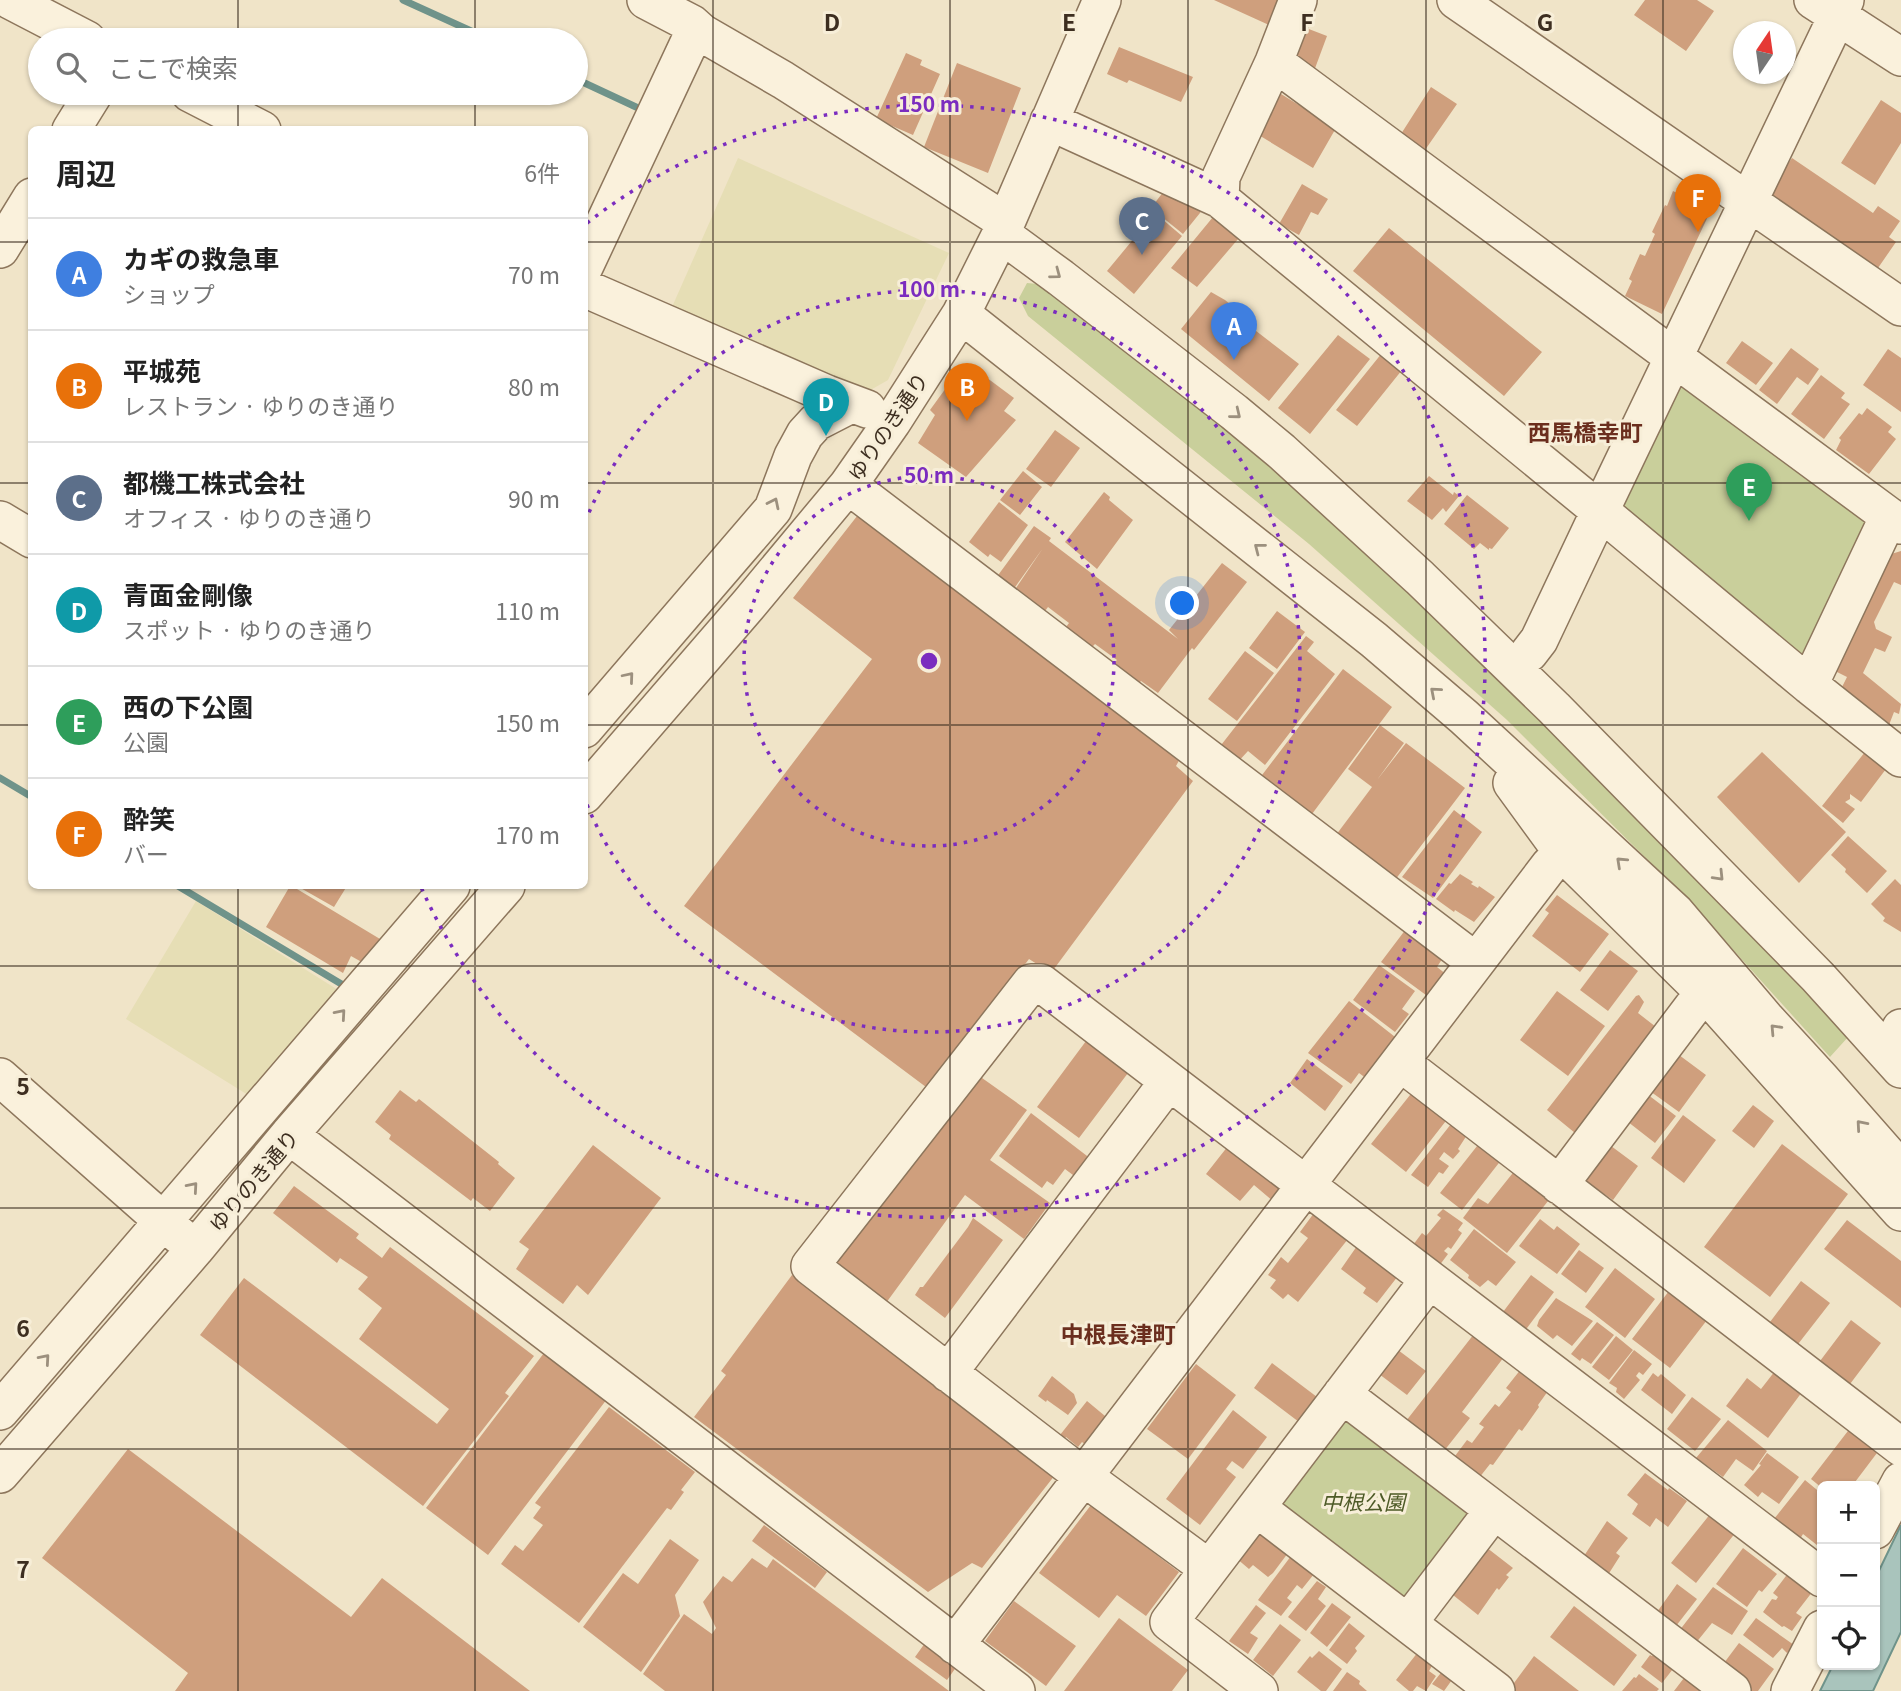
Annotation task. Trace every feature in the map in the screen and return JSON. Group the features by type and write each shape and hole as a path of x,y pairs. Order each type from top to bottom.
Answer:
{"street":[{"path":"10,0 64,28"},
{"path":"646,0 697,17 1004,228 1072,286 1281,451 1420,578 1554,708 1818,977 1898,1042"},
{"name":"ゆりのき通り","path":"588,790 848,485 892,422 961,314 1004,228 1102,0"},
{"path":"1220,199 1221,177 1298,0"},
{"path":"1456,0 1901,307"},
{"path":"1529,653 1539,640 1748,202 1832,5 1901,57"},
{"path":"588,258 697,17"},
{"path":"1273,62 1895,520 1809,685"},
{"path":"73,126 87,105"},
{"path":"213,105 254,126"},
{"path":"1049,121 1220,199 1901,758"},
{"path":"0,249 28,204"},
{"path":"588,290 851,404 875,411 892,422"},
{"path":"961,314 1374,640 1464,717 1675,912 1765,1018 1901,1170"},
{"path":"588,724 773,509 793,456 805,434 816,422 851,404"},
{"path":"1281,451 1404,543 1529,653 1755,878 1898,1042"},
{"path":"848,485 1476,962"},
{"path":"0,520 28,537"},
{"path":"1464,717 1563,853 1707,995 1901,1212"},
{"path":"955,1645 1550,865 1563,853"},
{"path":"0,1411 448,889"},
{"name":"ゆりのき通り","path":"0,1475 195,1249 289,1135 503,889"},
{"path":"1208,1569 810,1266 1031,983 1041,983 1817,1574"},
{"path":"1559,1185 1692,1008 1707,995"},
{"path":"1400,1062 1901,1447"},
{"path":"0,1077 195,1249"},
{"path":"948,1373 1169,1081"},
{"path":"289,1135 1016,1691"},
{"path":"1259,1691 1219,1679 1168,1622 1429,1280"},
{"path":"1342,1394 1732,1691"},
{"path":"1880,1520 1901,1480"},
{"path":"1256,1508 1496,1691"},
{"path":"1408,1623 1494,1510"},
{"path":"1790,1691 1817,1639"}],"shaded area":[{"path":"738,158 949,253 888,380 867,392 672,307"},
{"path":"196,901 346,995 256,1100 126,1019"}],"green space":[{"path":"1027,283 1049,285 1228,425 1581,752 1849,1036 1830,1057 1689,901 1507,720 1309,544 1028,316 1019,298"},
{"path":"1680,381 1871,525 1814,648 1792,657 1615,499"},
{"name":"中根公園","path":"1348,1418 1471,1509 1418,1596 1399,1601 1278,1501 1339,1423"}],"water":[{"path":"1901,1525 1901,1632 1873,1691 1820,1691 1830,1670 1880,1670 1880,1569"}],"building":[{"path":"1214,0 1280,0 1269,25"},
{"path":"1645,0 1697,0 1714,11 1686,51 1634,15"},
{"path":"1301,26 1327,36 1314,71 1299,62 1293,51"},
{"path":"1119,47 1193,77 1181,102 1129,80 1127,83 1107,74"},
{"path":"906,53 922,60 920,65 940,74 913,135 876,119"},
{"path":"957,63 1021,88 988,173 924,147"},
{"path":"1431,87 1457,104 1425,150 1401,134"},
{"path":"1281,94 1336,128 1313,168 1257,134"},
{"path":"1881,100 1901,113 1901,143 1875,185 1841,163"},
{"path":"1792,158 1873,213 1878,206 1900,221 1889,237 1896,242 1878,268 1768,193"},
{"path":"1302,184 1328,199 1318,215 1311,212 1299,235 1279,224"},
{"path":"1167,187 1204,208 1183,234 1151,208"},
{"path":"1673,191 1711,210 1662,314 1625,296 1640,254 1645,256 1655,234 1652,232"},
{"path":"1155,213 1182,236 1134,294 1107,271"},
{"path":"1213,217 1239,238 1197,287 1171,268"},
{"path":"1389,228 1542,352 1504,396 1353,271"},
{"path":"1211,292 1250,320 1247,324 1299,364 1269,401 1181,329"},
{"path":"1338,335 1370,359 1310,434 1278,408"},
{"path":"1742,341 1773,363 1756,385 1726,363"},
{"path":"1791,348 1819,369 1808,385 1797,377 1777,404 1759,390"},
{"path":"1888,349 1901,358 1901,412 1863,385"},
{"path":"1382,353 1402,370 1357,426 1336,410"},
{"path":"971,366 1014,398 1004,411 1016,420 966,477 918,443 935,415 930,410 959,370"},
{"path":"1821,375 1845,393 1841,398 1850,404 1824,439 1791,414"},
{"path":"1867,408 1892,427 1888,432 1896,439 1869,474 1836,450 1841,440 1839,438 1859,413 1862,415"},
{"path":"1055,430 1080,448 1051,487 1026,469"},
{"path":"1023,471 1042,487 1020,515 1000,500"},
{"path":"1429,476 1453,495 1454,492 1459,496 1446,512 1443,508 1432,520 1407,501"},
{"path":"1104,492 1110,497 1109,500 1133,520 1097,569 1065,542"},
{"path":"1467,495 1509,528 1492,549 1489,550 1480,543 1474,549 1444,524"},
{"path":"999,502 1028,525 1001,562 990,554 988,557 969,542"},
{"path":"861,511 1182,755 1176,766 1193,781 1051,973 1029,959 930,1090 684,906 872,659 793,598"},
{"path":"1034,526 1051,538 1049,541 1178,639 1169,630 1222,563 1247,582 1158,693 1141,681 1138,684 1113,664 1117,660 1095,644 1092,647 1066,627 1069,623 1048,607 1045,611 1016,588 1043,548 1013,590 996,578"},
{"path":"1901,551 1901,585 1894,582 1874,622 1876,629 1892,637 1885,652 1875,648 1863,673 1901,704 1899,714 1894,712 1889,725 1842,687 1847,677 1827,667 1888,555"},
{"path":"1277,611 1305,632 1277,669 1249,648"},
{"path":"1306,636 1314,642 1307,651 1335,674 1265,765 1248,751 1236,764 1218,749"},
{"path":"1245,651 1274,673 1237,721 1208,699"},
{"path":"1343,669 1392,707 1309,818 1259,779"},
{"path":"1380,725 1404,743 1377,780 1406,743 1465,788 1395,880 1336,835 1372,787 1348,769"},
{"path":"1762,752 1846,832 1799,883 1717,797"},
{"path":"1865,752 1886,769 1861,802 1850,794 1850,799 1845,802 1855,809 1843,823 1822,806"},
{"path":"1454,810 1482,832 1433,898 1402,877"},
{"path":"1848,836 1887,871 1867,893 1831,855"},
{"path":"1460,874 1473,882 1471,884 1495,897 1474,922 1436,899"},
{"path":"1895,879 1901,885 1901,932 1883,921 1885,918 1871,904"},
{"path":"288,889 297,889 385,942 367,965 351,956 343,973 266,927"},
{"path":"302,889 345,889 334,907"},
{"path":"1557,895 1609,934 1580,972 1532,936 1549,913 1545,910"},
{"path":"1406,929 1444,956 1437,967 1447,975 1430,998 1381,962"},
{"path":"1610,950 1638,971 1608,1011 1580,990"},
{"path":"1379,965 1415,991 1402,1009 1409,1014 1395,1032 1353,1000"},
{"path":"1557,991 1605,1026 1568,1076 1520,1040"},
{"path":"1639,995 1644,1002 1638,1013 1656,1027 1575,1133 1547,1110"},
{"path":"1349,1001 1399,1040 1367,1079 1359,1073 1351,1084 1308,1053"},
{"path":"1089,1037 1131,1069 1079,1138 1037,1107"},
{"path":"1675,1052 1706,1075 1679,1112 1647,1089"},
{"path":"1307,1059 1343,1086 1325,1111 1290,1083"},
{"path":"975,1073 1027,1110 990,1160 1050,1203 1024,1239 965,1195 886,1303 835,1266 840,1259 837,1255"},
{"path":"400,1090 416,1102 419,1099 499,1162 498,1164 515,1178 490,1211 473,1198 471,1201 389,1139 391,1135 375,1122"},
{"path":"1414,1090 1449,1117 1406,1172 1371,1144"},
{"path":"1643,1091 1676,1116 1655,1143 1623,1118"},
{"path":"1753,1105 1774,1121 1754,1148 1732,1131"},
{"path":"1031,1113 1091,1159 1077,1178 1065,1169 1053,1185 1047,1181 1042,1188 999,1156"},
{"path":"1683,1115 1716,1140 1684,1183 1651,1158"},
{"path":"1451,1124 1467,1135 1453,1159 1444,1152 1439,1159 1449,1166 1443,1174 1439,1172 1428,1187 1411,1175"},
{"path":"1481,1141 1502,1159 1462,1210 1440,1193"},
{"path":"1607,1143 1638,1166 1613,1200 1581,1178"},
{"path":"1782,1144 1848,1194 1770,1297 1704,1247"},
{"path":"593,1145 661,1198 588,1295 577,1285 563,1304 516,1269 529,1249 519,1242"},
{"path":"1228,1146 1279,1185 1280,1192 1273,1201 1254,1185 1240,1201 1206,1174"},
{"path":"1516,1169 1552,1196 1507,1253 1463,1218 1478,1198 1488,1204"},
{"path":"294,1186 359,1234 356,1238 382,1258 390,1247 534,1356 505,1393 509,1396 423,1506 200,1335 244,1278 437,1424 449,1409 359,1339 382,1308 358,1289 368,1277 340,1258 337,1263 273,1213"},
{"path":"1443,1209 1463,1223 1458,1230 1462,1233 1451,1249 1448,1247 1444,1251 1448,1254 1436,1270 1410,1249 1422,1233 1426,1236 1441,1218 1437,1215"},
{"path":"1314,1213 1348,1239 1298,1302 1288,1294 1283,1299 1270,1288 1276,1280 1268,1275 1281,1257 1288,1263 1308,1238 1300,1232"},
{"path":"973,1218 1003,1240 945,1318 915,1295"},
{"path":"1540,1219 1554,1230 1557,1226 1580,1244 1557,1274 1519,1246"},
{"path":"1847,1220 1901,1261 1901,1308 1824,1249"},
{"path":"1474,1229 1516,1262 1496,1286 1488,1280 1480,1287 1450,1260"},
{"path":"1357,1246 1398,1276 1377,1303 1363,1293 1366,1288 1341,1269"},
{"path":"1579,1250 1604,1268 1586,1293 1561,1274"},
{"path":"1615,1268 1655,1299 1625,1338 1585,1307"},
{"path":"792,1275 1055,1475 982,1568 972,1563 928,1592 694,1417 726,1375 721,1371"},
{"path":"1531,1275 1554,1292 1524,1332 1507,1319 1509,1316 1503,1312"},
{"path":"1801,1281 1830,1303 1795,1348 1767,1326"},
{"path":"1669,1291 1707,1320 1670,1368 1632,1339"},
{"path":"1556,1298 1593,1321 1572,1346 1557,1335 1553,1339 1537,1326"},
{"path":"1851,1320 1881,1343 1847,1388 1817,1365"},
{"path":"1597,1322 1614,1335 1591,1364 1582,1358 1580,1361 1571,1354"},
{"path":"1474,1334 1504,1357 1462,1412 1470,1418 1444,1451 1406,1421"},
{"path":"1616,1336 1633,1350 1609,1380 1592,1367"},
{"path":"1398,1350 1426,1371 1407,1395 1379,1374"},
{"path":"1634,1350 1652,1364 1643,1375 1639,1372 1636,1376 1640,1380 1624,1399 1616,1392 1617,1388 1609,1383"},
{"path":"544,1353 607,1399 488,1555 426,1508"},
{"path":"1272,1363 1317,1397 1299,1422 1254,1388"},
{"path":"1196,1364 1236,1395 1188,1459 1147,1429"},
{"path":"1521,1369 1548,1391 1522,1431 1519,1429 1493,1465 1490,1464 1479,1478 1452,1460 1467,1440 1472,1443 1484,1427 1479,1424 1495,1404 1499,1407 1511,1392 1506,1388"},
{"path":"1775,1371 1802,1392 1768,1438 1726,1406 1747,1378 1761,1389"},
{"path":"1653,1373 1658,1377 1661,1374 1686,1395 1672,1414 1641,1390"},
{"path":"1052,1376 1074,1394 1077,1403 1068,1415 1038,1396"},
{"path":"1692,1397 1721,1419 1695,1451 1667,1429"},
{"path":"1087,1401 1107,1419 1087,1446 1082,1442 1078,1447 1060,1435"},
{"path":"609,1407 695,1472 681,1490 684,1492 671,1510 667,1508 579,1623 501,1564 515,1545 523,1551 543,1525 533,1518 541,1507 535,1503"},
{"path":"1233,1410 1267,1437 1243,1469 1232,1461 1226,1469 1236,1477 1200,1525 1166,1499"},
{"path":"1728,1420 1767,1451 1753,1471 1736,1459 1723,1477 1696,1458"},
{"path":"1851,1427 1880,1449 1856,1481 1817,1481 1817,1484 1811,1479"},
{"path":"128,1449 351,1617 382,1578 530,1691 175,1691 188,1673 42,1558"},
{"path":"1767,1453 1799,1477 1779,1504 1762,1492 1758,1497 1744,1485 1761,1465 1759,1464"},
{"path":"1645,1473 1687,1501 1668,1527 1656,1518 1650,1527 1632,1514 1638,1504 1627,1495"},
{"path":"1805,1480 1817,1490 1817,1545 1803,1534 1800,1539 1774,1519"},
{"path":"1091,1505 1179,1572 1146,1616 1117,1595 1099,1618 1039,1573"},
{"path":"1711,1513 1736,1532 1696,1583 1671,1563"},
{"path":"1607,1521 1628,1538 1616,1553 1620,1556 1606,1578 1582,1559"},
{"path":"764,1525 827,1572 815,1588 752,1541"},
{"path":"1257,1530 1288,1553 1268,1577 1253,1565 1249,1569 1236,1558"},
{"path":"670,1539 699,1560 675,1595 680,1616 641,1672 583,1627 623,1573 638,1584"},
{"path":"1482,1544 1513,1568 1506,1575 1509,1577 1499,1590 1497,1588 1478,1615 1448,1591"},
{"path":"1743,1548 1777,1574 1762,1592 1759,1590 1747,1607 1716,1584"},
{"path":"1291,1556 1314,1574 1302,1589 1297,1585 1287,1598 1292,1602 1281,1616 1258,1600"},
{"path":"752,1558 767,1568 773,1559 949,1691 665,1691 643,1674 684,1614 712,1634 716,1628 703,1602 723,1576 732,1582"},
{"path":"1789,1572 1813,1591 1796,1613 1802,1617 1792,1631 1782,1627 1763,1612 1772,1599 1776,1600 1778,1597 1773,1593"},
{"path":"1317,1581 1326,1587 1318,1599 1326,1606 1306,1631 1288,1617"},
{"path":"1677,1584 1697,1599 1676,1626 1657,1612"},
{"path":"1713,1587 1748,1611 1732,1635 1712,1623 1695,1644 1679,1631"},
{"path":"1014,1601 1076,1646 1046,1686 985,1641"},
{"path":"1332,1603 1351,1617 1327,1647 1310,1633"},
{"path":"1256,1605 1266,1613 1250,1633 1258,1638 1248,1654 1229,1641"},
{"path":"1574,1606 1637,1655 1614,1686 1550,1637"},
{"path":"1119,1618 1188,1670 1172,1691 1064,1691"},
{"path":"1756,1618 1794,1645 1787,1653 1782,1648 1773,1658 1743,1635"},
{"path":"1349,1623 1365,1636 1347,1664 1329,1650"},
{"path":"1280,1624 1301,1640 1273,1676 1253,1660"},
{"path":"925,1643 957,1666 947,1680 915,1657"},
{"path":"1739,1643 1774,1669 1758,1691 1752,1691 1721,1667"},
{"path":"1319,1651 1342,1669 1326,1691 1321,1691 1297,1672 1310,1656 1312,1658"},
{"path":"1657,1651 1676,1665 1662,1683 1641,1667 1650,1655"},
{"path":"1418,1652 1433,1664 1429,1671 1436,1676 1426,1691 1417,1686 1413,1691 1409,1691 1396,1680"},
{"path":"1534,1656 1579,1691 1516,1691 1511,1687"},
{"path":"1444,1669 1454,1677 1444,1691 1432,1684"},
{"path":"1347,1672 1360,1681 1359,1684 1367,1691 1333,1691"},
{"path":"1639,1674 1659,1689 1622,1691"},
{"path":"1687,1674 1705,1691 1674,1691"}],"waterway":[{"path":"403,0 465,28"},
{"path":"588,85 636,107"},
{"path":"0,778 28,795"},
{"path":"183,889 348,988"}],"place":[{"name":"酔笑","path":"1698,232"},
{"name":"都機工株式会社","path":"1142,255"},
{"name":"カギの救急車","path":"1234,360"},
{"name":"平城苑","path":"967,421"},
{"name":"青面金剛像","path":"826,436"},
{"name":"西の下公園","path":"1749,521"}],"district":[{"name":"西馬橋幸町","path":"1585,431"},
{"name":"中根長津町","path":"1118,1333"}]}
